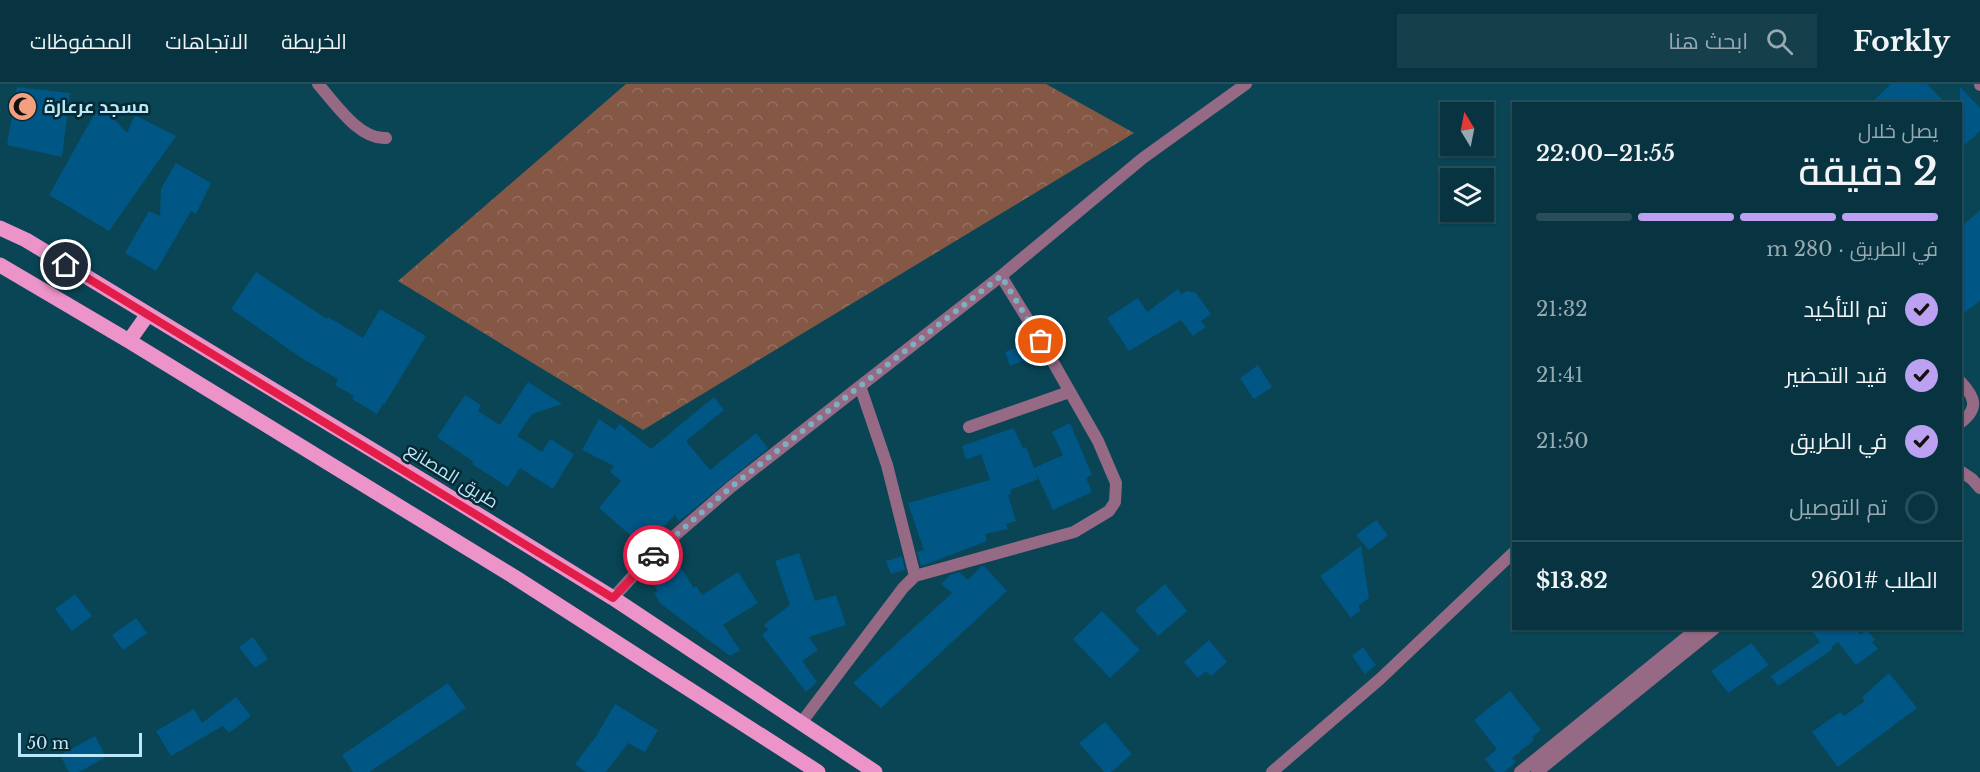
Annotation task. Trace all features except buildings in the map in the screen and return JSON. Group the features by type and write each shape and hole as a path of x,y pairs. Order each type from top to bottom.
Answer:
{"main road":[{"name":"طريق المصانع","path":"0,228 26,240 613,598 875,772"},
{"path":"0,265 129,341 516,578 818,772"},
{"path":"129,341 148,314"}],"street":[{"path":"318,84 360,130 370,137 386,138"},
{"path":"613,598 650,557 731,487 1001,276 1143,158 1246,84"},
{"path":"801,723 903,588 915,576 1074,532 1109,511 1115,502 1116,483 1098,441 1001,276"},
{"path":"1962,383 1971,393 1974,401 1973,409 1962,422"},
{"path":"860,386 887,465 915,576"},
{"path":"969,427 1069,392"},
{"path":"1962,472 1980,488"},
{"path":"1272,772 1380,679 1512,554"},
{"path":"1520,772 1696,630"},
{"path":"1537,772 1713,630"}],"green space":[{"path":"626,84 1046,84 1134,133 643,430 398,281"}],"way so far":[{"path":"653,555 731,487 1001,276 1041,341"}],"place":[{"name":"مسجد عرعارة","path":"23,107"}],"route":[{"path":"66,265 613,598 653,555"}]}
